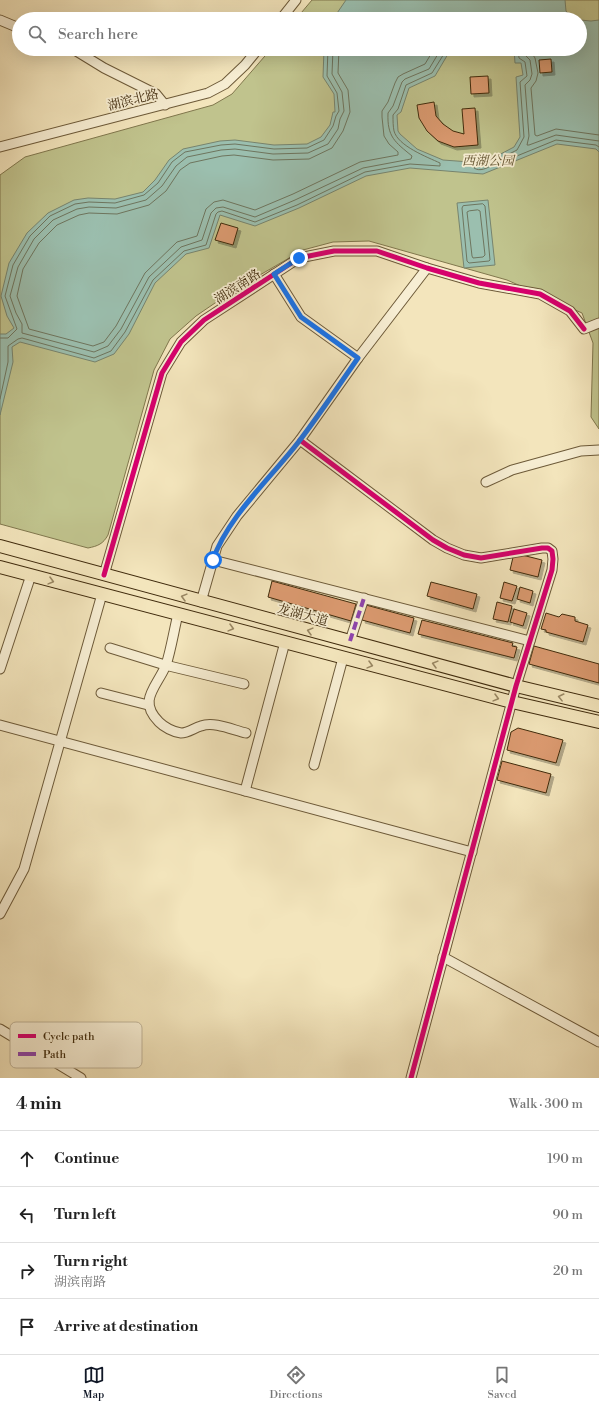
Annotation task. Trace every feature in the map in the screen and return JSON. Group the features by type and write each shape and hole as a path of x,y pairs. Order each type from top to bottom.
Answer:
{"main road":[{"name":"龙湖大道","path":"0,546 350,642 516,686 599,706"},
{"path":"0,567 512,702 599,722"}],"street":[{"path":"287,12 296,0"},
{"path":"0,20 12,25"},
{"path":"84,56 104,68 156,94 165,105"},
{"name":"湖滨北路","path":"0,147 208,93 225,84 252,56"},
{"name":"湖滨南路","path":"104,575 162,373 181,342 204,320 299,258 334,250 377,251 427,268 479,283 540,294 570,311 584,329 599,323"},
{"path":"201,602 217,546 237,516 300,440 358,358 427,268"},
{"path":"274,274 301,317 358,358"},
{"path":"300,440 433,540 447,548 481,558 542,548 548,548 552,551 552,570 516,686 411,1078"},
{"path":"486,482 512,470 581,451 599,450"},
{"path":"213,560 530,641"},
{"path":"0,669 31,575"},
{"path":"0,914 24,869 102,594"},
{"path":"350,642 364,598"},
{"path":"178,614 166,665 150,695 148,706 155,718 164,727 181,733 192,730 201,725 211,724 246,733"},
{"path":"244,791 285,642"},
{"path":"110,648 166,665 244,684"},
{"path":"314,765 343,658"},
{"path":"101,694 148,706"},
{"path":"0,725 472,852"},
{"path":"444,957 599,1042"},
{"path":"0,1029 10,1035"},
{"path":"64,1068 81,1078"}],"green space":[{"name":"西湖公园","path":"312,0 599,0 599,429 591,417 593,343 582,313 507,280 369,241 333,242 303,250 234,290 196,316 170,339 154,370 108,535 102,543 88,548 0,524 0,175 25,157 213,105 232,94 265,56 587,56 587,12 302,12"}],"water":[{"path":"346,0 565,0 567,12 338,12"},
{"path":"599,20 599,152 596,149 557,144 483,174 410,168 366,176 299,208 255,226 220,215 209,248 186,254 155,283 129,334 114,354 95,362 20,342 12,347 13,362 0,415 0,334 6,334 14,328 7,316 1,296 9,263 27,233 48,213 74,200 88,198 115,199 143,192 155,180 169,160 183,149 220,141 235,140 274,145 307,144 321,137 330,125 333,112 335,112 334,94 323,77 324,56 447,56 435,76 409,88 401,112 397,115 398,131 417,149 443,160 470,162 495,157 514,147 520,137 516,77 523,75 521,63 515,63 514,56 587,56 587,21"},
{"path":"488,200 495,265 464,268 457,203"}],"building":[{"path":"551,59 552,72 540,73 539,60"},
{"path":"488,76 489,93 471,94 470,77"},
{"path":"434,102 436,116 443,124 453,131 464,134 462,109 475,108 478,145 454,147 438,141 427,131 419,118 417,105"},
{"path":"221,223 238,228 233,245 215,240"},
{"path":"514,553 542,560 538,577 510,570"},
{"path":"272,581 356,604 351,621 268,597"},
{"path":"431,582 477,594 473,609 427,596"},
{"path":"504,582 517,586 512,601 500,598"},
{"path":"520,587 533,591 530,603 517,599"},
{"path":"497,602 512,606 508,622 493,619"},
{"path":"366,605 414,618 410,633 362,620"},
{"path":"514,609 527,613 523,626 510,622"},
{"path":"546,613 559,617 562,614 575,617 575,621 588,625 583,642 546,632 546,630 541,629"},
{"path":"422,620 513,643 512,646 517,647 514,658 418,634"},
{"path":"534,646 599,664 599,683 529,664"},
{"path":"518,728 563,740 556,763 507,750 511,732"},
{"path":"502,761 551,774 546,793 497,780"}],"marked path":[{"path":"350,641 364,598"}],"cycle path":[{"path":"104,575 162,373 181,342 204,320 299,258 334,251 377,251 427,268 479,283 540,294 570,311 584,329"},
{"path":"300,440 433,540 447,548 464,555 481,558 542,548 548,548 552,551 552,570 516,686 411,1078"}],"route":[{"path":"213,560 217,546 237,516 300,440 358,358 301,317 274,274 299,258"}]}
